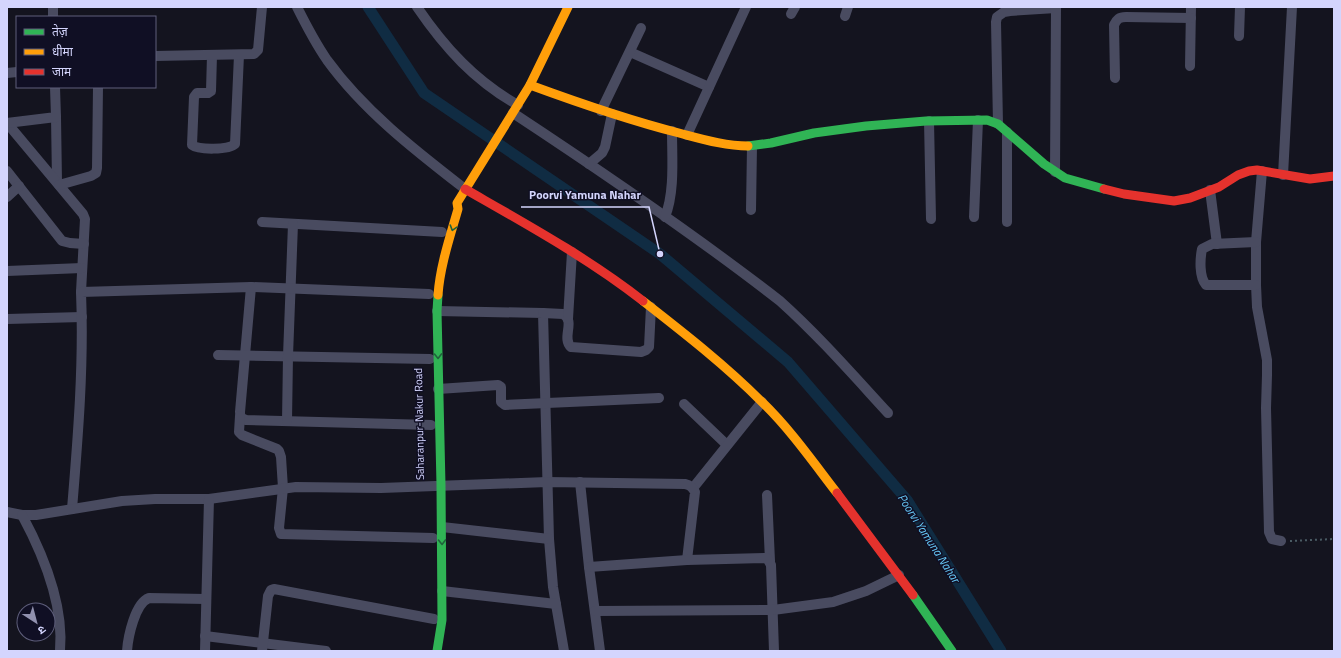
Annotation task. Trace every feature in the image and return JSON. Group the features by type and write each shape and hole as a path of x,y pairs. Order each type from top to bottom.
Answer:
{"street":[{"path":"156,56 254,54 258,50 262,7"},
{"path":"297,7 326,59 365,104 404,139 465,190 558,242 628,289 698,344 762,402 809,456 899,575 952,651"},
{"path":"417,7 432,29 467,68 499,95 513,113 665,217 780,301 833,354 888,413"},
{"name":"Saharanpur-Nakur Road","path":"437,651 442,620 442,527 431,425 429,294 432,273 442,232 452,207 457,203 530,85 568,7"},
{"path":"687,135 746,7"},
{"path":"1190,66 1191,7"},
{"path":"1239,36 1240,7"},
{"path":"1283,175 1292,7"},
{"path":"998,124 997,17 1004,12 1010,11 1056,8 1055,172"},
{"path":"1115,78 1114,25 1117,20 1126,16 1191,18"},
{"path":"602,111 641,28"},
{"path":"630,52 709,88"},
{"path":"212,55 211,91 208,93 197,93 194,97 192,145 197,148 230,148 235,144 239,55"},
{"path":"530,85 612,114 687,135 739,146 752,146 823,131 902,122 987,120 998,124 1029,152 1065,178 1089,186 1174,201 1190,198 1219,187 1238,175 1249,171 1262,171 1310,179 1334,176"},
{"path":"55,88 58,184"},
{"path":"58,184 91,176 96,173 98,88"},
{"path":"589,164 602,153 605,147 612,114"},
{"path":"7,123 56,117"},
{"path":"974,217 978,120"},
{"path":"929,121 930,219"},
{"path":"7,123 83,214 85,219 81,292 81,390 72,509"},
{"path":"665,217 671,197 672,131"},
{"path":"1007,132 1007,222"},
{"path":"751,210 752,146"},
{"path":"7,171 62,241 84,244"},
{"path":"1262,171 1256,242 1257,307 1267,360 1266,408 1269,532 1272,539 1281,541"},
{"path":"7,197 19,186"},
{"path":"1210,190 1217,244"},
{"name":"Saharanpur-Nakur Road","path":"429,651 434,619 433,538 437,486 437,312 439,282 458,210 457,203"},
{"path":"262,222 442,232"},
{"path":"287,421 293,224"},
{"path":"1256,242 1212,244 1202,249 1202,278 1206,285 1256,285"},
{"path":"572,252 567,341 571,347 641,352 646,350 649,347 650,307"},
{"path":"7,271 82,268"},
{"path":"251,287 240,416 240,432 242,435 279,451 281,457 283,488 279,528 281,534 433,538"},
{"path":"81,292 251,287 429,294"},
{"path":"437,312 563,314 568,319"},
{"path":"543,313 549,539 551,569 564,651"},
{"path":"7,318 82,316"},
{"path":"218,355 430,359"},
{"path":"438,389 498,385 501,387 502,402 505,405 659,398"},
{"path":"687,560 694,496 693,488 762,402"},
{"path":"684,404 727,445"},
{"path":"240,416 242,419 246,420 431,425"},
{"path":"7,512 22,515 55,513 72,509 139,500 209,498 283,488 309,487 366,489 580,482 685,484 693,488"},
{"path":"580,482 600,651"},
{"path":"767,495 774,651"},
{"path":"205,651 209,498"},
{"path":"22,515 37,544 48,576 60,628 60,651"},
{"path":"442,527 549,539"},
{"path":"589,567 687,560 762,557 767,558 770,561"},
{"path":"595,611 773,610 833,602 866,591 899,575"},
{"path":"262,647 269,592 274,589 434,619"},
{"path":"442,591 556,604"},
{"path":"127,651 129,635 138,608 145,599 206,599"},
{"path":"206,636 262,647 326,651"}],"path":[{"path":"1281,541 1334,539"}],"waterway":[{"name":"Poorvi Yamuna Nahar","path":"368,7 424,93 660,254 788,362 907,500 1001,651"}],"traffic: fast":[{"path":"748,146 771,143 814,133 866,126 926,121 987,120 998,124 1044,164 1065,178 1104,189"},
{"path":"437,651 442,620 438,295"},
{"path":"913,595 952,651"}],"traffic: slow":[{"path":"438,295 443,262 458,209 457,203 530,85 568,7"},
{"path":"530,85 641,123 714,142 748,146"},
{"path":"643,301 689,337 748,388 792,434 837,493"}],"traffic: jam":[{"path":"1104,189 1124,194 1174,201 1190,198 1219,187 1238,175 1249,171 1257,170 1310,179 1334,176"},
{"path":"465,189 534,228 579,256 601,270 643,301"},
{"path":"837,493 913,595"}],"place":[{"name":"Poorvi Yamuna Nahar","path":"660,254"}]}
